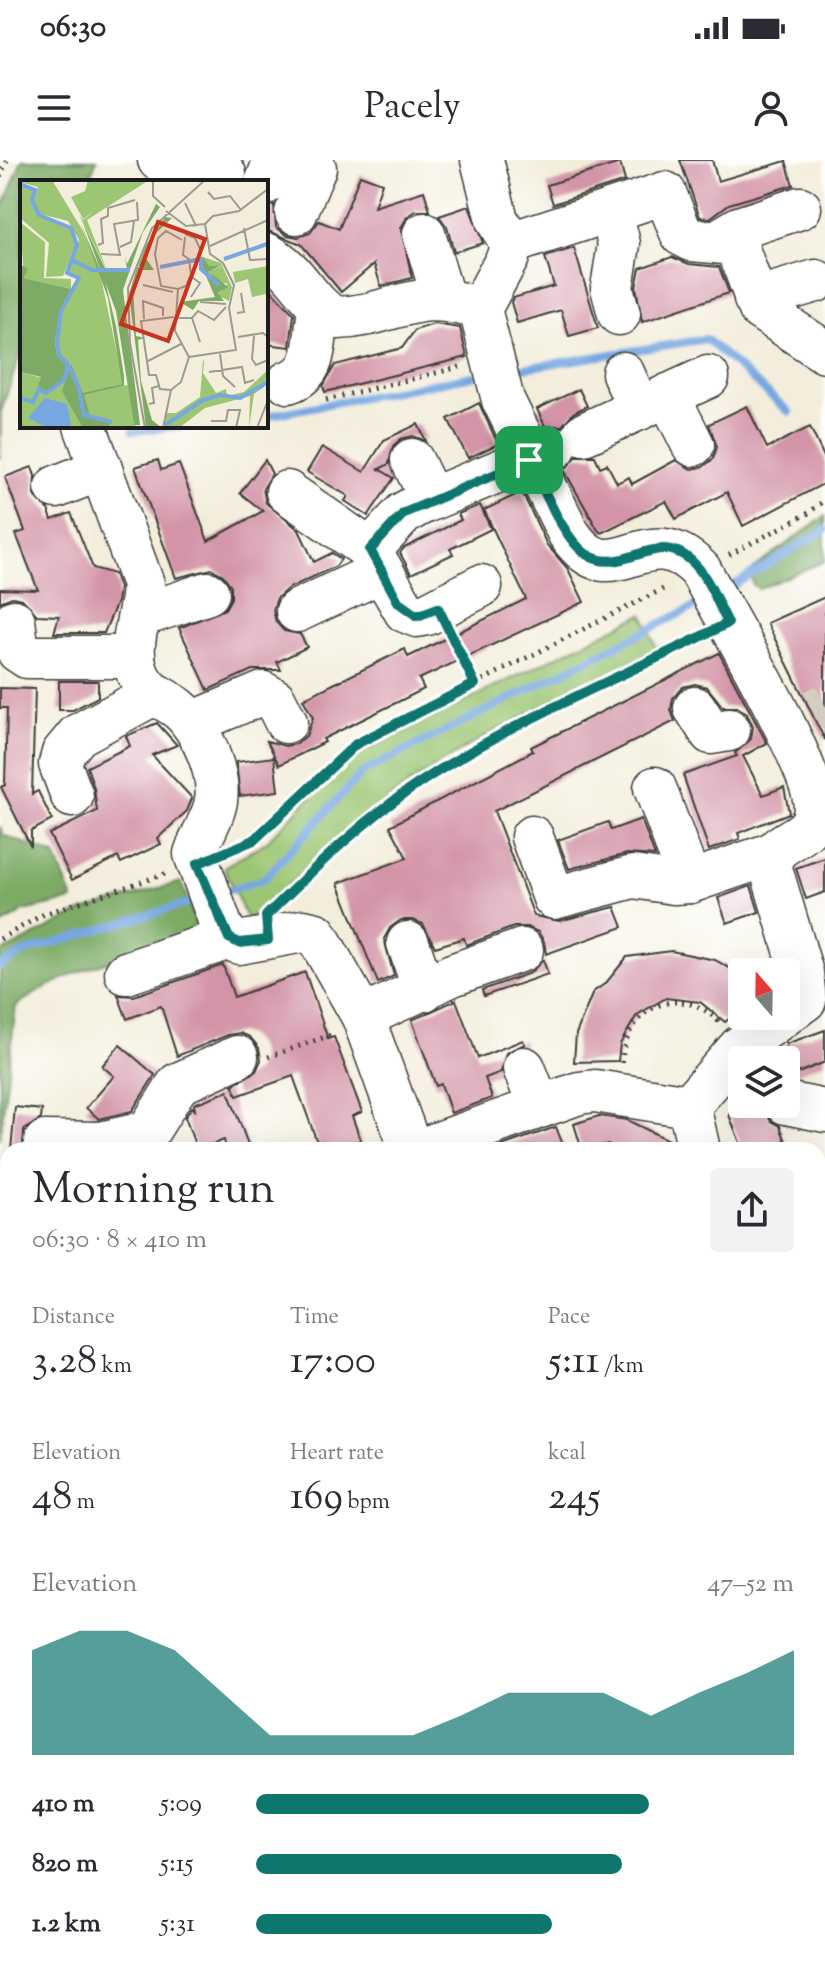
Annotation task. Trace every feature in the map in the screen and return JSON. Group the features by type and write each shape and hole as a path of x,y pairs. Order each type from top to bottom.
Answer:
{"street":[{"path":"159,160 179,171 226,172"},
{"path":"295,164 282,241 291,269 320,307 369,330 414,301 462,303 508,257 511,243 497,220 482,160"},
{"path":"268,182 295,164"},
{"path":"511,243 665,193 682,235 692,240 729,240 740,250 755,299 766,315 825,352"},
{"path":"719,240 739,228 800,208"},
{"path":"611,211 619,244 612,288 619,314"},
{"path":"424,234 492,359 503,400 556,447 569,534 588,555 605,561 620,560 654,548 668,548 689,559 700,570 728,623 758,715 812,786 819,821 771,854 690,882 633,877 554,898 532,837"},
{"path":"755,299 816,281"},
{"path":"303,392 301,378 311,366 320,307"},
{"path":"297,611 376,561 404,513 556,447 644,392 708,377"},
{"path":"644,392 693,445"},
{"path":"86,428 143,584 134,637 137,671 152,695 174,705 192,723 215,780 216,796 195,854 222,905 316,934 363,1017 408,1142"},
{"path":"412,460 431,499"},
{"path":"56,487 101,469"},
{"path":"287,492 328,518 376,561 405,611 417,616 481,586"},
{"path":"140,616 208,593"},
{"path":"14,621 18,651 27,657 134,657"},
{"path":"192,723 263,693 275,700 286,722"},
{"path":"72,796 60,764 69,743 152,695"},
{"path":"655,788 690,882"},
{"path":"742,1046 805,1000 813,969 770,872 771,854"},
{"path":"126,973 222,905"},
{"path":"408,943 424,990"},
{"path":"363,1017 452,975 522,950"},
{"path":"120,1142 158,1140 178,1084 237,1057"},
{"path":"689,1106 728,1061"},
{"path":"524,1068 539,1106"},
{"path":"441,1142 539,1106 595,1091 689,1106"},
{"path":"689,1106 697,1142"}],"path":[{"path":"0,177 7,160"},
{"path":"303,392 492,359"},
{"path":"222,905 254,840 356,744 700,570 807,514 825,500"},
{"path":"438,608 475,684"},
{"path":"0,939 44,914 222,905 266,916 362,826 419,783 543,713 728,623"},
{"path":"622,1096 624,1045 632,1027 654,1007 681,1002 706,1009 739,1046"},
{"path":"237,1057 251,1063 334,1034 363,1017"}],"green space":[{"path":"22,160 97,160 89,180 20,180 20,355 1,412 0,459 0,215"},
{"path":"825,516 825,561 759,589 753,585 750,573 757,566"},
{"path":"643,614 658,652 534,711 444,761 393,796 247,920 224,867 266,842 350,758"},
{"path":"0,826 3,835 55,855 73,900 24,911 0,926"},
{"path":"181,882 199,933 81,971 16,1006 0,1139 0,953 80,912"}],"building":[{"path":"680,160 712,160 718,181 786,161 793,185 729,204 710,218 700,217"},
{"path":"620,163 625,181 553,204 547,185"},
{"path":"360,175 382,183 374,207 424,191 430,211 416,211 407,217 401,228 412,278 381,286 374,264 341,292 301,244 268,231 268,206 274,205 276,227 287,235 298,237 310,233 319,221 339,229"},
{"path":"469,206 483,243 454,252 447,227 439,216"},
{"path":"574,248 598,328 569,336 561,310 517,323 511,302 513,298 554,286 545,257"},
{"path":"672,257 689,264 719,267 729,293 642,322 636,287 640,268"},
{"path":"271,290 294,314 290,347 268,344 268,291"},
{"path":"434,324 460,328 467,357 325,392 323,386 335,365 402,348 415,330"},
{"path":"579,389 587,406 573,413 562,426 545,426 537,409"},
{"path":"479,403 498,444 468,458 448,419"},
{"path":"747,406 767,448 810,427 825,459 825,483 743,526 727,492 676,519 666,501 601,533 564,470 577,456 595,456 600,467 607,464 617,483 629,477 632,484 676,460 691,469 703,467 713,459 717,447 709,424"},
{"path":"418,424 426,441 413,436 401,439 393,446 389,464 379,469 394,478 368,516 345,501 348,496 307,472 322,447 364,472 384,440"},
{"path":"158,460 161,470 179,464 208,541 263,511 240,493 265,460 272,474 263,489 266,503 299,530 314,562 332,553 341,559 336,566 287,589 277,598 273,610 276,622 284,631 300,634 307,647 277,662 281,670 252,670 208,690 179,628 225,609 231,598 231,586 223,575 212,569 176,578 135,467"},
{"path":"32,467 34,495 48,509 52,520 71,513 93,568 114,574 119,588 117,602 104,633 54,633 59,616 37,615 22,599 12,597 0,602 0,589 38,590 16,534 25,531 5,477"},
{"path":"522,492 547,545 568,569 584,602 419,679 424,689 323,739 325,742 279,765 267,741 285,746 296,744 306,736 313,718 303,699 405,649 408,657 526,599 484,510"},
{"path":"480,505 491,529 450,549 453,554 411,574 400,553 404,548 461,520 458,514"},
{"path":"825,597 825,740 767,623"},
{"path":"719,653 767,743 743,756 763,795 784,787 789,813 738,833 740,839 709,850 683,775 737,756 735,753 751,739 753,727 747,714 737,707 723,707 707,687 695,684 683,687 673,698 671,710 675,721 494,811 534,916 559,921 615,907 623,927 546,954 544,941 538,932 527,927 514,927 466,945 464,938 435,947 423,924 401,920 390,928 384,939 394,976 378,983 338,883 407,858 390,826 533,751 531,747"},
{"path":"59,681 98,681 98,697 73,710 59,710"},
{"path":"0,688 35,689 32,794 38,791 52,820 31,831 31,847 1,787 5,785 7,708 0,708"},
{"path":"157,723 177,745 152,755 192,798 187,811 158,838 161,844 121,863 118,857 72,880 49,834 97,811 87,767 130,746 126,736"},
{"path":"274,757 278,791 240,796 236,762"},
{"path":"641,819 655,856 627,854 569,869 558,840 608,822 611,830"},
{"path":"825,858 825,892 806,899 796,868"},
{"path":"751,886 759,912 727,923 718,898"},
{"path":"671,951 715,960 728,967 728,1020 725,1022 700,1002 666,998 637,1015 620,1044 618,1061 574,1062 576,1034 593,992 606,983 627,957"},
{"path":"543,960 548,974 484,996 482,990 530,973"},
{"path":"223,965 234,997 305,972 328,1039 334,1037 362,1112 352,1116 361,1142 317,1142 293,1076 237,1096 233,1085 256,1071 261,1060 259,1048 250,1037 240,1033 228,1035 177,1056 161,1006 127,1019 118,995 134,996"},
{"path":"456,1000 478,1058 523,1040 525,1044 506,1053 501,1072 485,1078 492,1098 451,1113 441,1084 436,1086 412,1020"},
{"path":"825,1030 825,1062 800,1072 800,1046 786,1044"},
{"path":"120,1045 155,1075 132,1111 99,1119 86,1108 114,1076 102,1066"},
{"path":"228,1091 247,1142 194,1142 185,1117 192,1107 195,1110 194,1104"},
{"path":"15,1107 42,1110 41,1119 24,1130 23,1142 12,1142"},
{"path":"599,1116 627,1120 672,1142 580,1142 574,1124"},
{"path":"730,1118 769,1118 780,1126 786,1142 740,1142"},
{"path":"556,1127 562,1142 513,1142"}],"waterway":[{"path":"518,369 706,339 789,412"},
{"path":"268,416 473,376"},
{"path":"133,431 164,428"},
{"path":"726,590 825,530"},
{"path":"223,892 264,879 363,772 704,602"},
{"path":"0,966 25,952 198,900"}],"tunnel":[{"path":"812,711 825,705"}],"route":[{"path":"529,460 569,534 582,550 605,561 620,560 661,547 679,552 700,570 728,623 543,713 419,783 362,826 266,916 268,940 239,943 229,938 222,928 197,864 254,840 356,744 475,684 438,608 417,616 405,611 370,550 404,513 437,496 490,478 529,460"}]}
